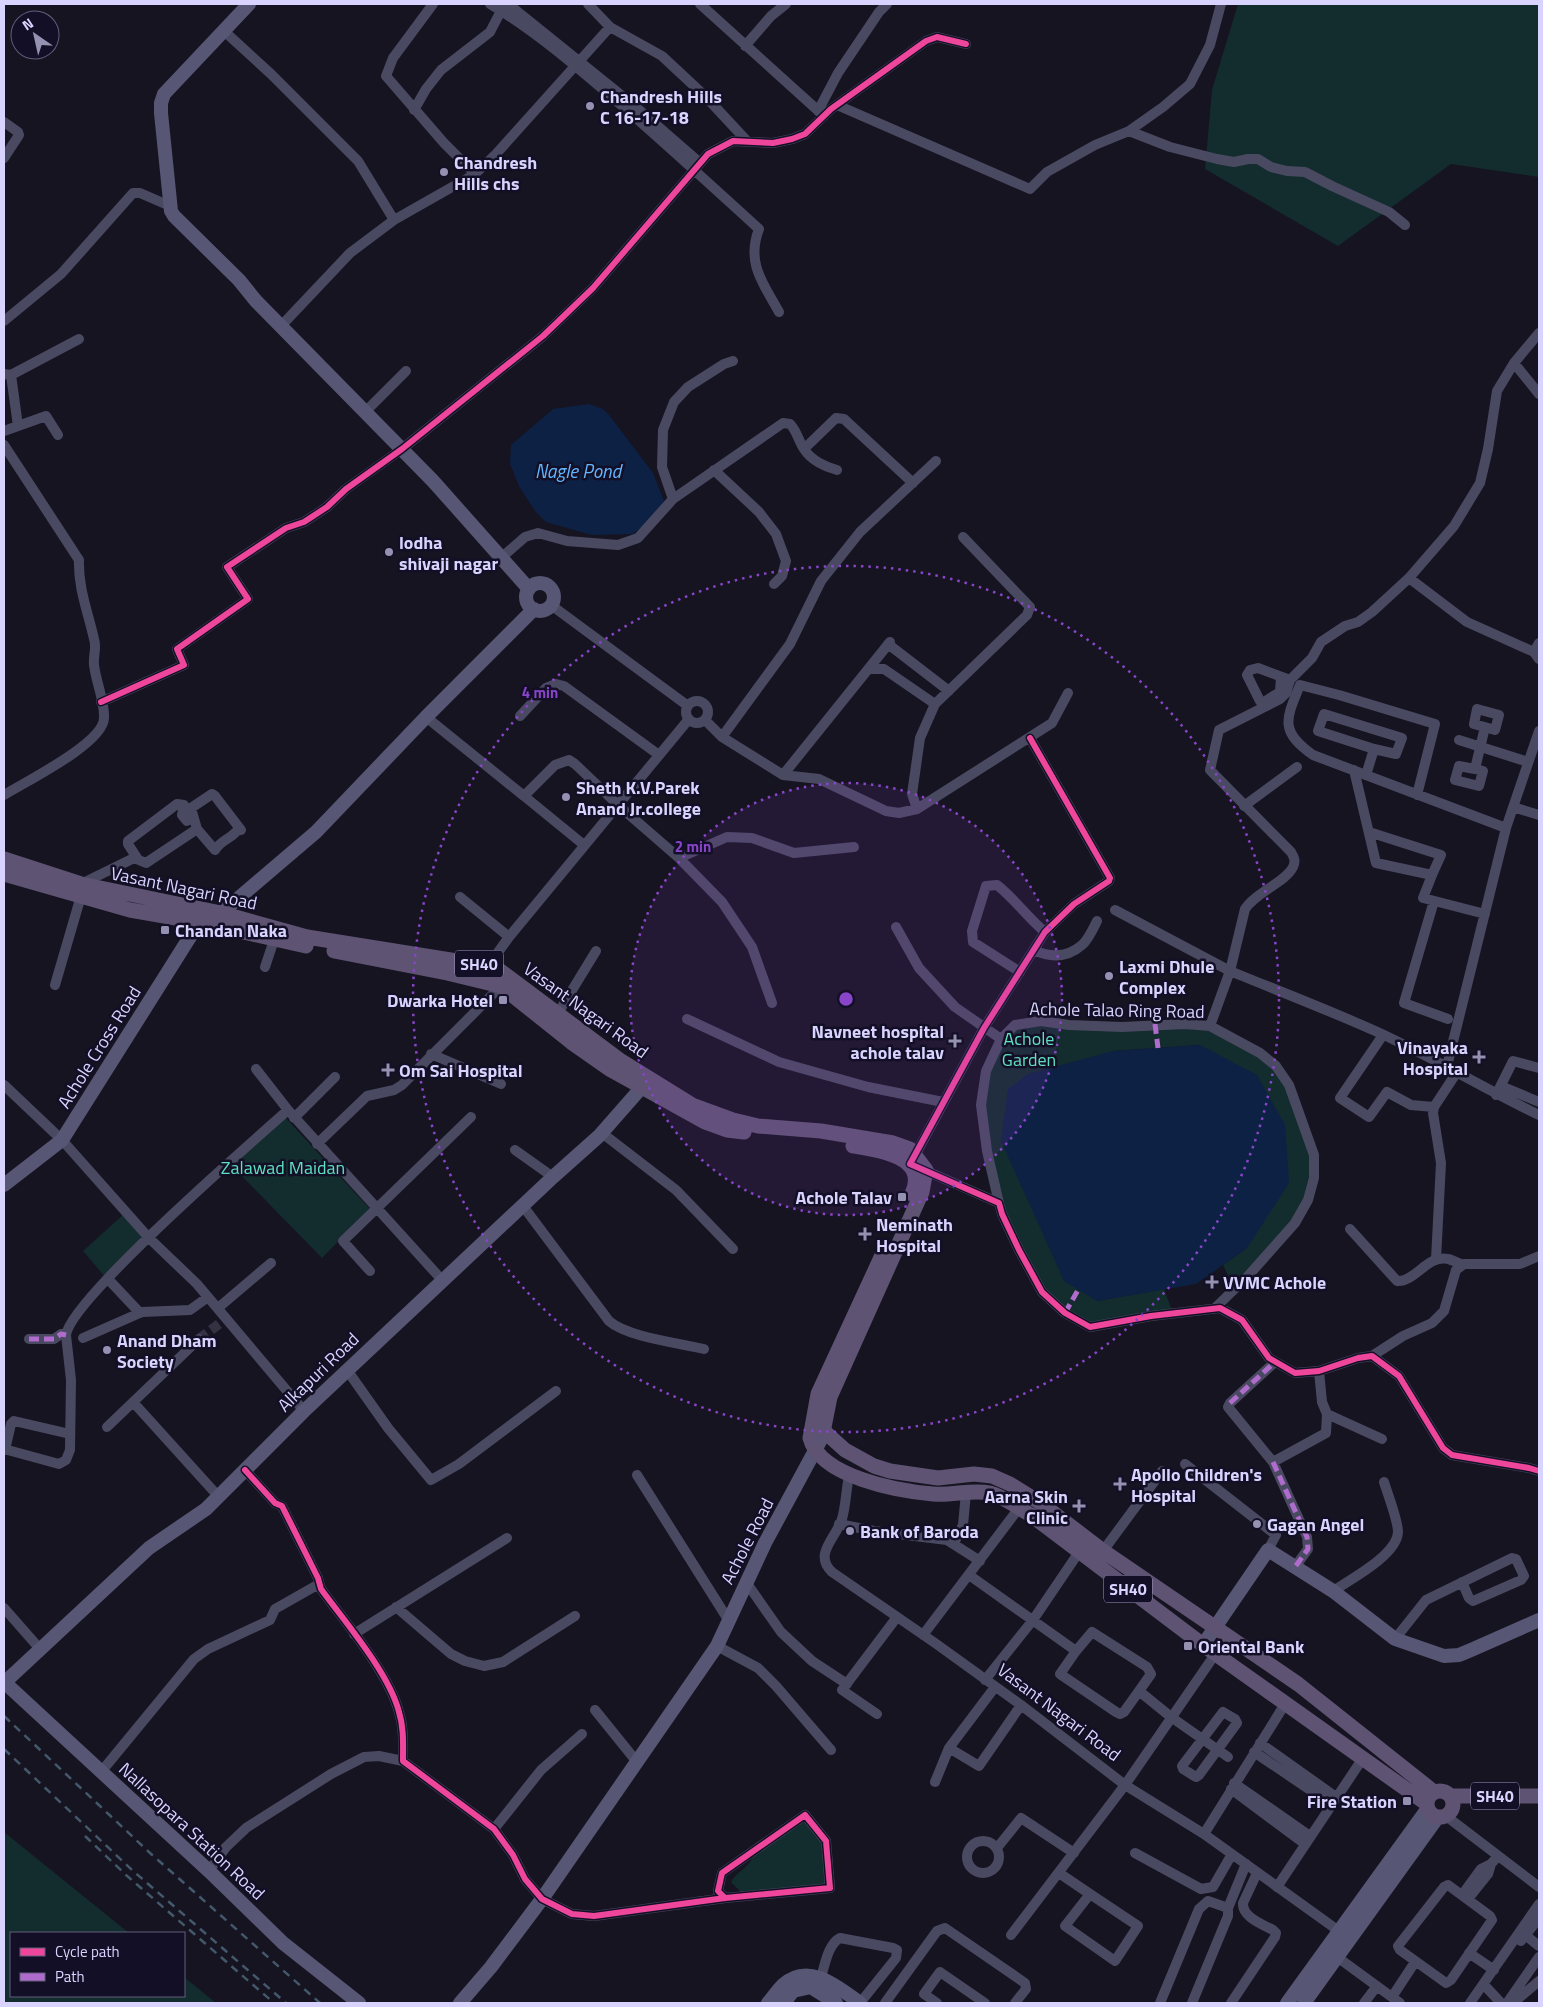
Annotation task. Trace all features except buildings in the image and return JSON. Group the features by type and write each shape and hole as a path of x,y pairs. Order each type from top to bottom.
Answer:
{"main road":[{"name":"Vasant Nagari Road","path":"4,859 130,910 210,918 307,937 488,966 499,970 611,1070 645,1083 705,1122 727,1130 865,1148 899,1158 912,1159"},
{"name":"Vasant Nagari Road","path":"4,874 81,890"},
{"name":"Vasant Nagari Road","path":"210,918 274,940 447,972 501,986 554,1019"},
{"path":"912,1159 926,1170"},
{"name":"Achole Road","path":"812,1444 818,1394 913,1190 916,1177 912,1159"},
{"name":"Achole Road","path":"825,1432 824,1427 830,1397 922,1192 926,1170"},
{"name":"SH40","path":"825,1432 845,1450 874,1466 938,1478 974,1474 992,1476 1010,1484 1039,1502 1103,1551 1298,1684 1440,1806 1539,1796"},
{"name":"SH40","path":"812,1444 849,1476 934,1494 991,1493 1019,1508 1284,1704 1440,1806 1539,1804"}],"street":[{"path":"249,4 164,94 161,103 170,206 174,216 239,280 280,326 402,449 502,557 529,589"},
{"path":"433,4 393,58 386,76 414,110 475,174"},
{"path":"490,4 504,6 577,63 696,165 759,229 753,252 757,270 780,312"},
{"path":"588,4 610,27 662,56 706,97 746,140"},
{"path":"700,4 821,113"},
{"path":"745,46 771,16 786,4"},
{"path":"101,702 184,665 177,649 248,599 227,567 286,528 304,522 327,507 346,489 402,449 543,336 593,288 696,165 708,154 733,141 773,142 792,139 805,134 821,113 838,73 879,12 887,4"},
{"path":"837,105 1030,189 1047,172 1094,145 1129,131 1163,107 1190,84 1210,45 1221,4"},
{"path":"414,110 426,88 441,70 490,32 504,6"},
{"path":"280,326 350,253 394,220 475,174 496,154 610,27"},
{"path":"224,31 271,74 358,161 394,220"},
{"path":"821,113 837,105 926,41 937,37 966,44"},
{"path":"4,122 18,132 19,135 4,158"},
{"path":"1129,131 1170,148 1217,159 1234,162 1258,159 1271,167 1287,171 1305,172 1389,212 1405,224"},
{"path":"4,321 61,274 133,193 140,193 170,206"},
{"path":"1210,1026 1230,971 1245,909 1250,901 1289,873 1294,866 1295,860 1291,852 1210,770 1219,730 1280,699 1286,693 1286,679 1312,658 1321,642 1345,626 1358,622 1372,612 1409,578 1454,526 1480,483 1488,449 1497,391 1514,363 1539,333"},
{"path":"18,426 8,374 79,339"},
{"path":"673,498 662,467 662,430 674,402 688,387 724,364 733,362"},
{"path":"1514,363 1539,394"},
{"path":"365,412 406,371"},
{"path":"4,431 46,416 58,435"},
{"path":"804,449 836,418 844,419 913,483"},
{"path":"502,557 525,537 538,533 566,541 618,545 638,538 673,498 784,423 790,424 796,431 804,449 824,467 837,470"},
{"path":"4,445 79,560 83,602 95,641 93,664 105,719 99,731 87,744 4,795"},
{"path":"722,737 790,644 821,581 860,532 936,461"},
{"path":"714,470 760,512 776,534 786,561 782,576 774,584"},
{"path":"917,808 912,794 920,738 935,704 1027,615 1030,606 963,537"},
{"path":"1409,578 1467,622 1538,651"},
{"path":"540,583 548,586 554,597 551,605 543,610 534,609 527,602 526,598 529,589 540,583"},
{"path":"551,605 688,706"},
{"name":"Achole Cross Road","path":"4,1185 62,1140 210,918 316,832 426,717 534,609"},
{"path":"783,775 889,643 948,691"},
{"path":"869,669 884,669 935,704"},
{"path":"923,696 935,681"},
{"path":"520,716 546,688 556,684 564,686 659,755"},
{"path":"1417,795 1435,724 1348,697 1300,685 1288,715 1289,728 1298,745 1313,755 1417,795 1506,828"},
{"path":"705,720 722,737 783,775 819,779 886,811 899,813 917,808 1052,724 1068,694"},
{"path":"694,701 705,703 708,710 705,720 699,723 689,719 686,712 688,706 694,701"},
{"path":"1324,714 1402,738 1396,754 1374,749 1318,731 1324,714"},
{"path":"426,717 584,845"},
{"path":"478,980 508,937 689,719"},
{"path":"1475,769 1485,727"},
{"path":"1436,1259 1441,1162 1433,1113 1434,1107 1452,1069 1485,914 1506,828 1539,731"},
{"path":"912,1159 984,1028 1045,932 1074,904 1109,881 1110,878 1030,738"},
{"path":"1459,740 1528,762"},
{"path":"1366,775 1374,749"},
{"path":"524,796 555,765 569,760 679,858 722,902 752,947 772,1003"},
{"path":"1244,806 1297,767"},
{"path":"1354,770 1376,863 1432,875"},
{"path":"212,794 241,830 219,844 215,850 197,829 191,808 212,794"},
{"path":"187,821 182,815 184,805 178,804 128,842 130,848 137,858 146,863 197,829"},
{"path":"1513,807 1539,815"},
{"path":"1369,832 1440,855 1423,898 1485,914"},
{"path":"679,858 727,837 752,838 794,853 854,847"},
{"path":"55,985 81,890 137,858"},
{"path":"1020,972 973,942 972,931 986,886 996,885 1009,894 1033,922 1045,932"},
{"path":"460,897 508,937"},
{"path":"1434,901 1404,1003 1448,1018"},
{"path":"1116,910 1230,971 1383,1035 1499,1091 1539,1115"},
{"path":"1034,950 1046,956 1062,956 1083,945 1097,922"},
{"path":"896,927 919,968 955,1007 1001,1039"},
{"path":"264,967 274,940"},
{"path":"554,1019 596,951"},
{"path":"318,1144 367,1096 394,1090 402,1085 501,986"},
{"path":"687,1019 779,1062 868,1087 943,1102"},
{"name":"Achole Talao Ring Road","path":"1041,1021 1069,1025 1122,1027 1185,1024 1210,1026 1260,1053 1276,1066 1289,1085 1314,1155 1314,1178 1308,1200 1295,1223 1248,1276 1215,1308 1151,1316 1090,1327 1066,1314 1042,1292 1018,1250 999,1203 987,1151 981,1105 986,1071 1001,1039 1015,1026 1041,1021"},
{"path":"1383,1035 1340,1098 1369,1118 1386,1092 1411,1105 1434,1107"},
{"path":"431,1054 501,1084"},
{"path":"1499,1091 1513,1060 1539,1068"},
{"path":"256,1069 291,1114 375,1209 442,1280"},
{"path":"70,1434 14,1421 4,1450 59,1464 69,1457 70,1434 70,1380 66,1335 67,1328 73,1319 108,1279 149,1238 335,1077"},
{"name":"Alkapuri Road","path":"4,1682 149,1548 206,1509 347,1370 602,1133 645,1083"},
{"path":"4,1085 62,1140 149,1238 208,1297 304,1411"},
{"path":"1499,1091 1539,1102"},
{"path":"370,1271 343,1242 471,1117"},
{"path":"602,1133 676,1190 733,1249"},
{"path":"516,1150 553,1177"},
{"path":"926,1170 999,1203"},
{"path":"523,1206 609,1321 616,1327 704,1349"},
{"path":"1350,1229 1397,1281 1406,1279 1436,1259 1447,1258 1463,1265 1520,1264 1539,1256"},
{"path":"218,1308 271,1263"},
{"path":"1215,1308 1220,1308 1242,1320 1269,1358 1275,1362 1296,1373 1319,1370 1358,1358 1372,1356 1402,1336 1432,1323 1444,1311 1456,1270 1463,1265"},
{"path":"108,1279 140,1313"},
{"path":"83,1338 140,1313 190,1310 208,1297"},
{"path":"29,1339 54,1339 61,1334 66,1335"},
{"path":"107,1427 199,1339"},
{"path":"1372,1356 1400,1376 1443,1448 1452,1456 1539,1471"},
{"path":"1275,1362 1228,1407 1273,1462 1307,1537 1308,1549 1295,1568"},
{"path":"347,1370 388,1428 431,1480 459,1464 556,1391"},
{"path":"1273,1462 1326,1432 1327,1414 1322,1402 1319,1370"},
{"path":"133,1402 218,1496"},
{"path":"1327,1414 1382,1439"},
{"name":"Achole Road","path":"542,1900 717,1646 812,1444 825,1432"},
{"path":"1011,1935 1125,1784 1171,1717 1210,1649 1215,1628 1268,1550 1276,1535 1185,1464"},
{"path":"245,1470 275,1503 282,1506 321,1589 384,1678 399,1711 404,1737 403,1761"},
{"path":"1093,1563 1162,1471"},
{"path":"637,1475 729,1620"},
{"name":"Vasant Nagari Road","path":"849,1476 839,1524 826,1550 824,1560 827,1567 1021,1705 1125,1784 1204,1834 1344,1935"},
{"path":"1333,1591 1385,1555 1394,1545 1398,1531 1384,1482"},
{"path":"954,1542 963,1526 966,1493"},
{"path":"923,1635 1019,1508"},
{"path":"839,1524 874,1532 954,1542 980,1561"},
{"path":"354,1634 507,1538"},
{"path":"1268,1550 1333,1591 1395,1639 1444,1656 1459,1655 1539,1620"},
{"path":"985,1680 1033,1620 1079,1552"},
{"path":"1395,1639 1426,1600 1462,1582 1512,1558 1516,1559 1524,1576 1521,1580 1473,1601 1470,1600 1462,1582"},
{"path":"970,1575 1076,1651"},
{"path":"746,1582 781,1632 812,1661 847,1684"},
{"path":"101,1772 194,1659 208,1649 270,1620 275,1609 319,1584"},
{"path":"396,1607 451,1654 465,1662 484,1666 503,1662 575,1616"},
{"path":"4,1608 40,1649"},
{"path":"877,1714 842,1690 897,1617"},
{"path":"1092,1632 1150,1671 1151,1674 1124,1712 1120,1714 1060,1674 1076,1651 1092,1632"},
{"path":"717,1646 758,1668 831,1750"},
{"name":"Nallasopara Station Road","path":"4,1682 209,1871 283,1943 359,2003"},
{"path":"935,1782 949,1748 995,1687"},
{"path":"1139,1691 1171,1717 1228,1756"},
{"path":"1204,1834 1284,1704"},
{"path":"949,1748 979,1766 1021,1705"},
{"path":"595,1710 637,1762"},
{"path":"1224,1712 1237,1723 1218,1749 1197,1776 1183,1769 1182,1766 1202,1738 1221,1713 1224,1712"},
{"path":"494,1829 541,1770 582,1734"},
{"path":"1257,1748 1334,1801"},
{"path":"209,1871 226,1847 246,1828 331,1774 364,1757 379,1756 403,1761 494,1829 513,1855 525,1878 542,1900 572,1914 594,1916 725,1898 830,1888 826,1841 805,1815 722,1873 718,1891 725,1898"},
{"path":"1277,1887 1364,1758"},
{"path":"1233,1786 1307,1840"},
{"path":"1304,2003 1344,1935 1440,1806 1495,1860 1538,1885"},
{"path":"996,1848 1021,1818 1074,1853"},
{"path":"1135,1853 1201,1889 1213,1887 1232,1854"},
{"path":"1465,1897 1481,1869 1495,1860"},
{"path":"1192,2003 1228,1916 1228,1908 1246,1864"},
{"path":"1059,1872 1138,1926 1115,1961 1066,1926 1090,1894"},
{"path":"1231,2003 1276,1933 1245,1913 1242,1908 1257,1873"},
{"path":"1448,1885 1465,1897 1490,1916 1492,1920 1451,1980 1446,1983 1415,1962 1400,1950 1398,1946 1444,1887 1448,1885"},
{"path":"460,2003 491,1967 542,1900"},
{"path":"1160,2003 1199,1909 1208,1900 1228,1908"},
{"path":"1470,2003 1539,1904"},
{"path":"1477,2003 1539,1918"},
{"path":"885,2003 937,1931 945,1928 1025,1983 1026,1988 1015,2003"},
{"path":"1525,1935 1539,1946"},
{"path":"768,2003 783,1985 792,1978 815,1980 829,1980 860,2003 896,1958 897,1950 840,1938 831,1947 815,1980 793,1991 784,2003"},
{"path":"1332,1953 1375,1989 1393,2001 1415,1962"},
{"path":"1287,2003 1332,1953"},
{"path":"1469,1953 1494,1970"},
{"path":"1506,2003 1539,1957"},
{"path":"937,2003 924,1994 940,1972 985,2003"},
{"path":"815,1980 836,2003"},
{"path":"1513,2003 1539,1980"},
{"path":"1487,1988 1501,2003"},
{"path":"1364,2003 1375,1989"}],"green space":[{"path":"1238,4 1539,4 1539,177 1451,164 1338,246 1205,169 1212,90"},
{"name":"Achole Garden","path":"1015,1025 1210,1026 1276,1066 1314,1155 1314,1178 1295,1223 1233,1286 1223,1265 1247,1248 1200,1045 1113,1051 1097,1301 1164,1289 1173,1313 1090,1327 1042,1292 1002,1214 981,1105 990,1064"},
{"name":"Zalawad Maidan","path":"284,1116 370,1209 322,1258 231,1165"},
{"path":"124,1214 145,1238 106,1278 83,1251"},
{"path":"804,1820 822,1843 826,1884 741,1892 731,1882 749,1864 753,1856"},
{"path":"4,1832 128,1932 10,1932 10,1997 185,1997 185,1978 216,2003 4,2003"}],"water":[{"name":"Nagle Pond","path":"589,404 603,409 609,415 653,473 664,501 649,521 633,534 592,535 546,522 535,511 519,486 510,464 511,445 553,409"},
{"path":"1200,1045 1257,1075 1285,1125 1289,1183 1247,1248 1196,1284 1097,1301 1064,1281 1001,1141 1008,1089 1028,1074 1113,1051"}],"tunnel":[{"path":"199,1339 223,1321"}],"railway":[{"path":"4,1716 150,1853 320,2003"},
{"path":"4,1749 132,1870 286,2003"},
{"path":"85,1836 126,1875 274,2003"}],"marked path":[{"path":"1155,1024 1158,1048"},
{"path":"1065,1313 1078,1290"},
{"path":"29,1339 54,1339 61,1334 66,1335"},
{"path":"1230,1403 1275,1362"},
{"path":"1273,1462 1307,1537 1308,1549 1295,1567"}],"cycle path":[{"path":"101,702 184,665 177,649 248,599 227,567 286,528 304,522 327,507 346,489 402,449 543,336 593,288 708,154 733,141 773,143 805,134 831,109 926,41 937,37 966,44"},
{"path":"1030,738 1110,878 1109,881 1074,904 1045,932 984,1028 910,1164 999,1203 1002,1214 1019,1250 1042,1292 1065,1313 1090,1327 1151,1316 1220,1308 1242,1320 1269,1358 1295,1373 1319,1371 1358,1358 1372,1356 1399,1376 1443,1448 1452,1455 1539,1471"},
{"path":"245,1470 275,1503 282,1506 318,1578 321,1589 365,1648 386,1681 401,1718 403,1761 494,1829 513,1855 525,1879 542,1899 572,1914 594,1916 725,1898 830,1888 826,1841 805,1815 722,1873 718,1891 725,1898"}],"place":[{"name":"Chandresh Hills C 16-17-18","path":"590,106"},
{"name":"Chandresh Hills chs","path":"444,172"},
{"name":"lodha shivaji nagar","path":"389,552"},
{"name":"Sheth K.V.Parek Anand Jr.college","path":"566,797"},
{"name":"Chandan Naka","path":"165,930"},
{"name":"Laxmi Dhule Complex","path":"1109,976"},
{"name":"Dwarka Hotel","path":"503,1000"},
{"name":"Navneet hospital achole talav","path":"955,1041"},
{"name":"Vinayaka Hospital","path":"1479,1057"},
{"name":"Om Sai Hospital","path":"388,1070"},
{"name":"Achole Talav","path":"902,1197"},
{"name":"Neminath Hospital","path":"865,1234"},
{"name":"VVMC Achole","path":"1212,1282"},
{"name":"Anand Dham Society","path":"107,1350"},
{"name":"Apollo Children's Hospital","path":"1120,1484"},
{"name":"Aarna Skin Clinic","path":"1079,1506"},
{"name":"Gagan Angel","path":"1257,1524"},
{"name":"Bank of Baroda","path":"850,1531"},
{"name":"Oriental Bank","path":"1188,1646"},
{"name":"Fire Station","path":"1407,1801"}]}
